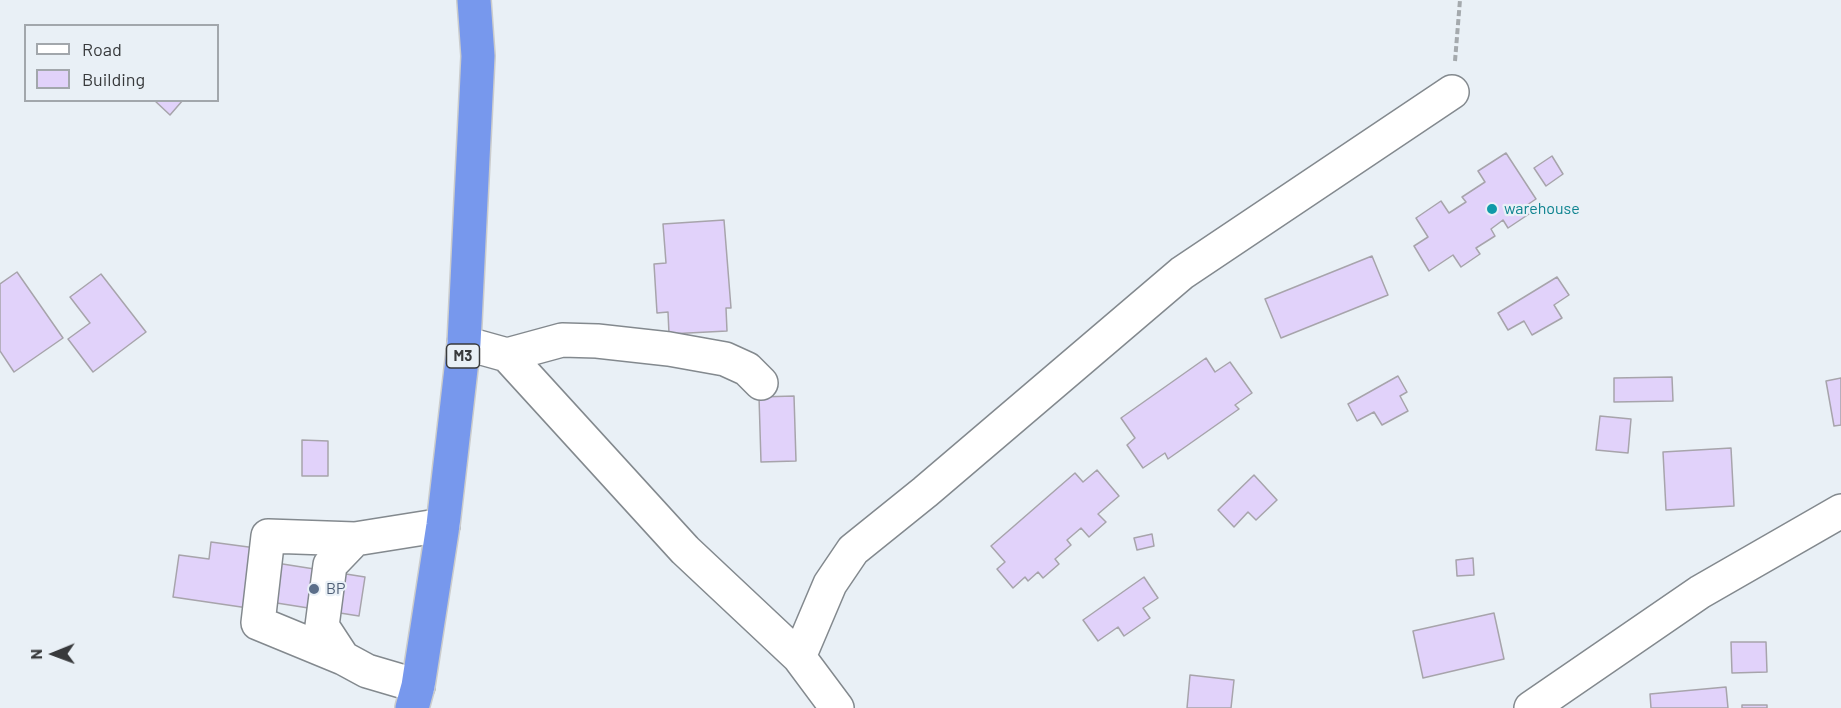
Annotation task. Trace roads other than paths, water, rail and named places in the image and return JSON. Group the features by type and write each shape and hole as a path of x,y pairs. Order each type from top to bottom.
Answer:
{"highway":[{"name":"M3","path":"415,697 443,525 464,343 478,56 474,0"}],"street":[{"path":"799,657 830,584 853,550 1182,273 1452,92"},
{"path":"464,343 507,355 562,340 669,348 726,359 747,369 761,383"},
{"path":"507,355 685,550 799,657 837,708"},
{"path":"1531,708 1700,592 1841,511"},
{"path":"415,697 343,658 258,623 268,536 355,539 443,525"},
{"path":"343,658 322,627 330,565 355,539"}],"place":[{"name":"warehouse","path":"1492,209"},
{"name":"BP","path":"314,589"}]}
